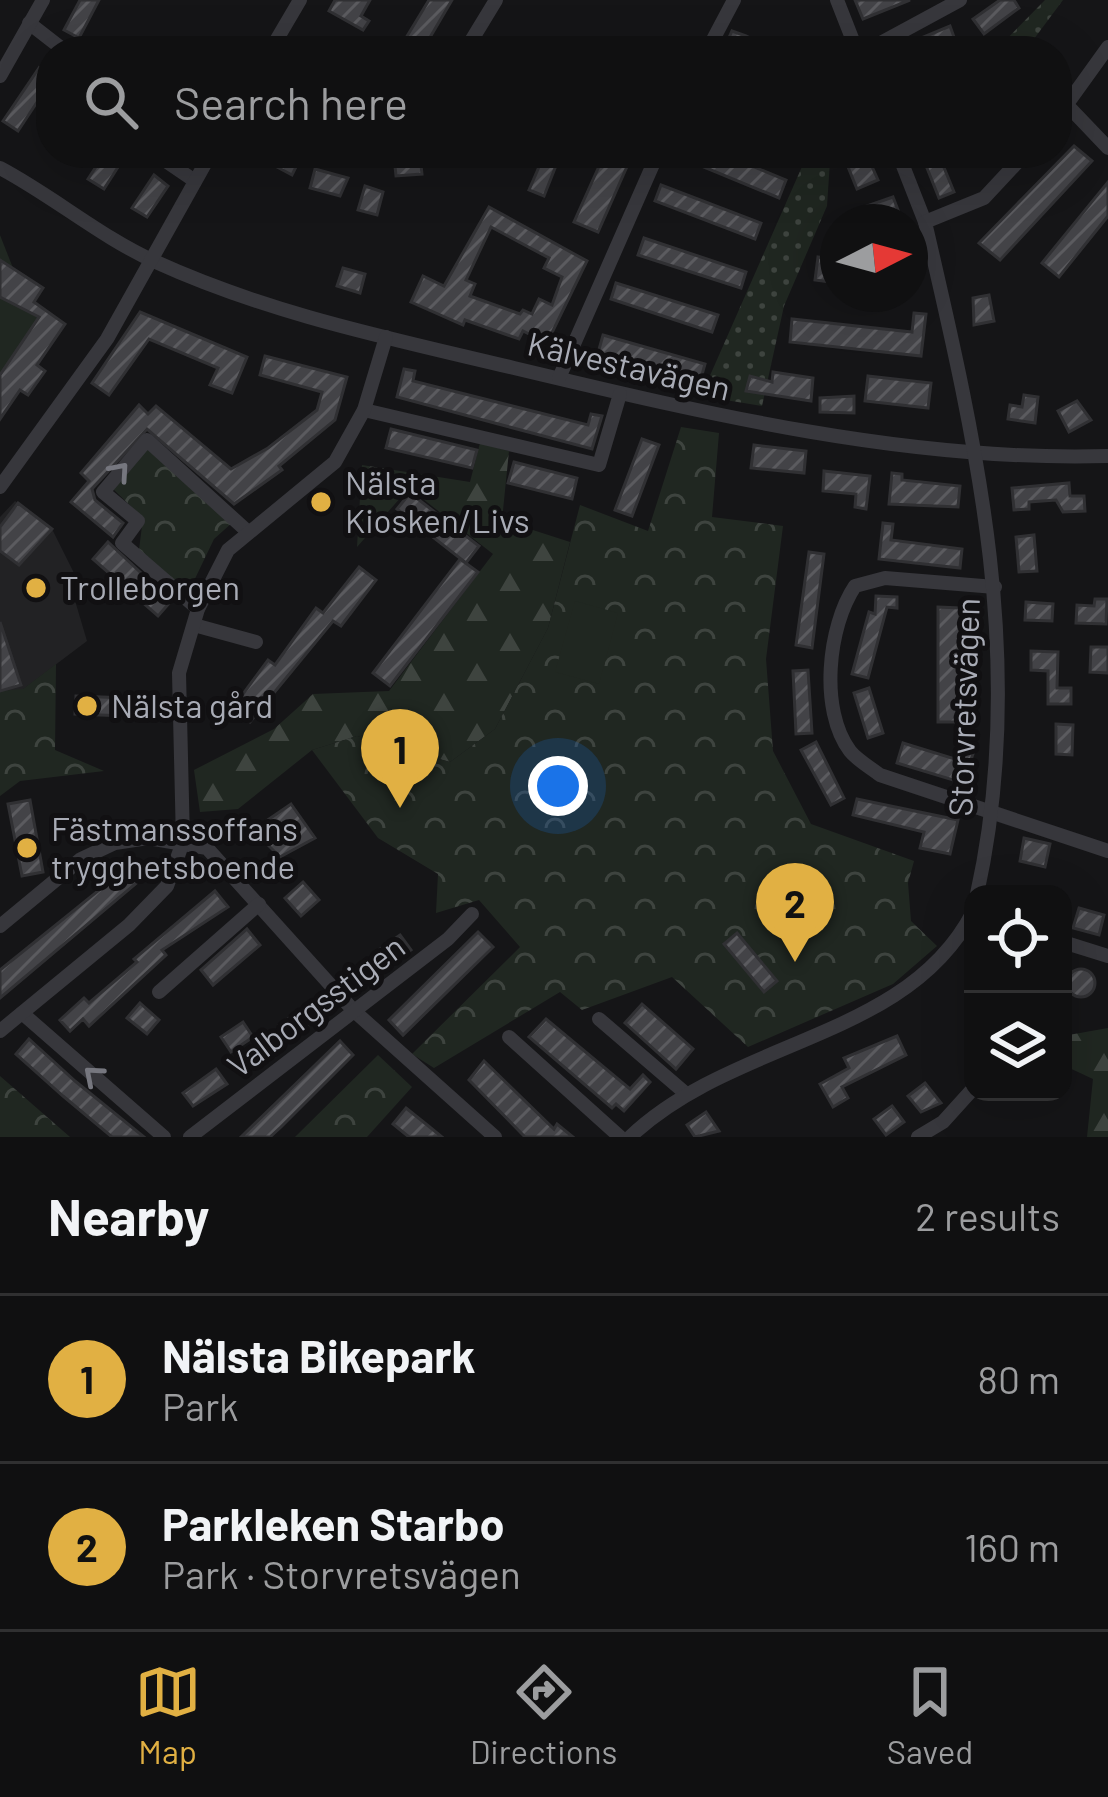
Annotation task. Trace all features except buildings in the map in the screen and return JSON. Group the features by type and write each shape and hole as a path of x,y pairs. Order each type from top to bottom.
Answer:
{"street":[{"path":"0,76 43,0"},
{"path":"279,36 300,0"},
{"path":"474,36 496,0"},
{"path":"715,36 734,0"},
{"path":"837,0 855,36"},
{"path":"891,36 960,0"},
{"path":"29,23 46,36"},
{"path":"1072,100 1108,47"},
{"path":"1072,110 1108,148"},
{"name":"Kälvestavägen","path":"0,168 151,260 252,301 386,337 703,413 978,451 1108,456"},
{"path":"176,168 196,181"},
{"path":"0,487 107,339 203,168"},
{"path":"559,378 651,168"},
{"name":"Storvretsvägen","path":"904,168 918,204"},
{"path":"928,221 984,198 1012,168"},
{"name":"Storvretsvägen","path":"928,235 978,451 995,587 999,648 990,809 978,885"},
{"path":"0,1031 167,886 183,842 176,710 179,674 196,617 228,550 334,463 364,410 386,337"},
{"path":"364,410 599,465 620,394"},
{"path":"247,530 147,440 103,492 138,521 122,543 196,617 256,642"},
{"path":"995,587 885,578 855,586 843,604 833,662 832,709 850,751 880,775 1108,851"},
{"path":"0,926 81,859 115,843 148,838 207,848 353,1010 495,1137"},
{"path":"159,992 259,904"},
{"name":"Valborgsstigen","path":"190,1137 448,939 472,914"},
{"path":"630,1137 684,1092 905,992 942,959 964,926"},
{"path":"1072,945 1108,956"},
{"path":"22,1013 164,1137"},
{"path":"598,1019 684,1092"},
{"path":"509,1037 620,1137"},
{"path":"918,1137 943,1122 964,1099"}],"shaded area":[{"name":"Trolleborgen","path":"15,501 52,529 74,573 68,577 87,641 22,690 0,691 0,517"}],"green space":[{"path":"1045,0 1063,0 1036,36 1010,36"},
{"path":"801,168 830,168 827,204 820,204 820,222 784,306 762,406 701,396"},
{"path":"0,235 13,268 43,288 29,310 39,318 0,375"},
{"path":"681,427 719,433 712,517 783,526 766,659 773,751 811,824 914,861 908,883 911,921 937,946 893,984 748,1047 672,977 582,1010 560,992 434,1068 412,1054 520,947 479,900 436,913 438,874 378,838 312,750 357,736 450,762 495,729 548,628 580,505 648,531"},
{"path":"480,443 509,451 502,520 570,542 548,628 495,729 450,762 357,736 312,750 238,809 200,812 194,770 274,729 313,694 389,691 493,554 409,488 357,547 362,465 470,482"},
{"path":"147,447 233,522 214,539 191,587 169,579 139,550 143,518 112,488"},
{"path":"575,601 618,613 599,684 555,672"},
{"path":"56,664 55,750 104,771 20,781 0,796 0,691 23,689"},
{"path":"1108,1028 1108,1137 1087,1137 1093,1079 1072,1069 1072,1034"},
{"path":"378,1055 412,1087 367,1137 295,1137"},
{"path":"0,1076 70,1137 0,1137"}],"place":[{"name":"Nälsta Kiosken/Livs","path":"321,502"},
{"name":"Trolleborgen","path":"36,588"},
{"name":"Nälsta gård","path":"87,706"},
{"name":"Nälsta Bikepark","path":"400,808"},
{"name":"Fästmanssoffans trygghetsboende","path":"27,848"},
{"name":"Parkleken Starbo","path":"795,962"}]}
